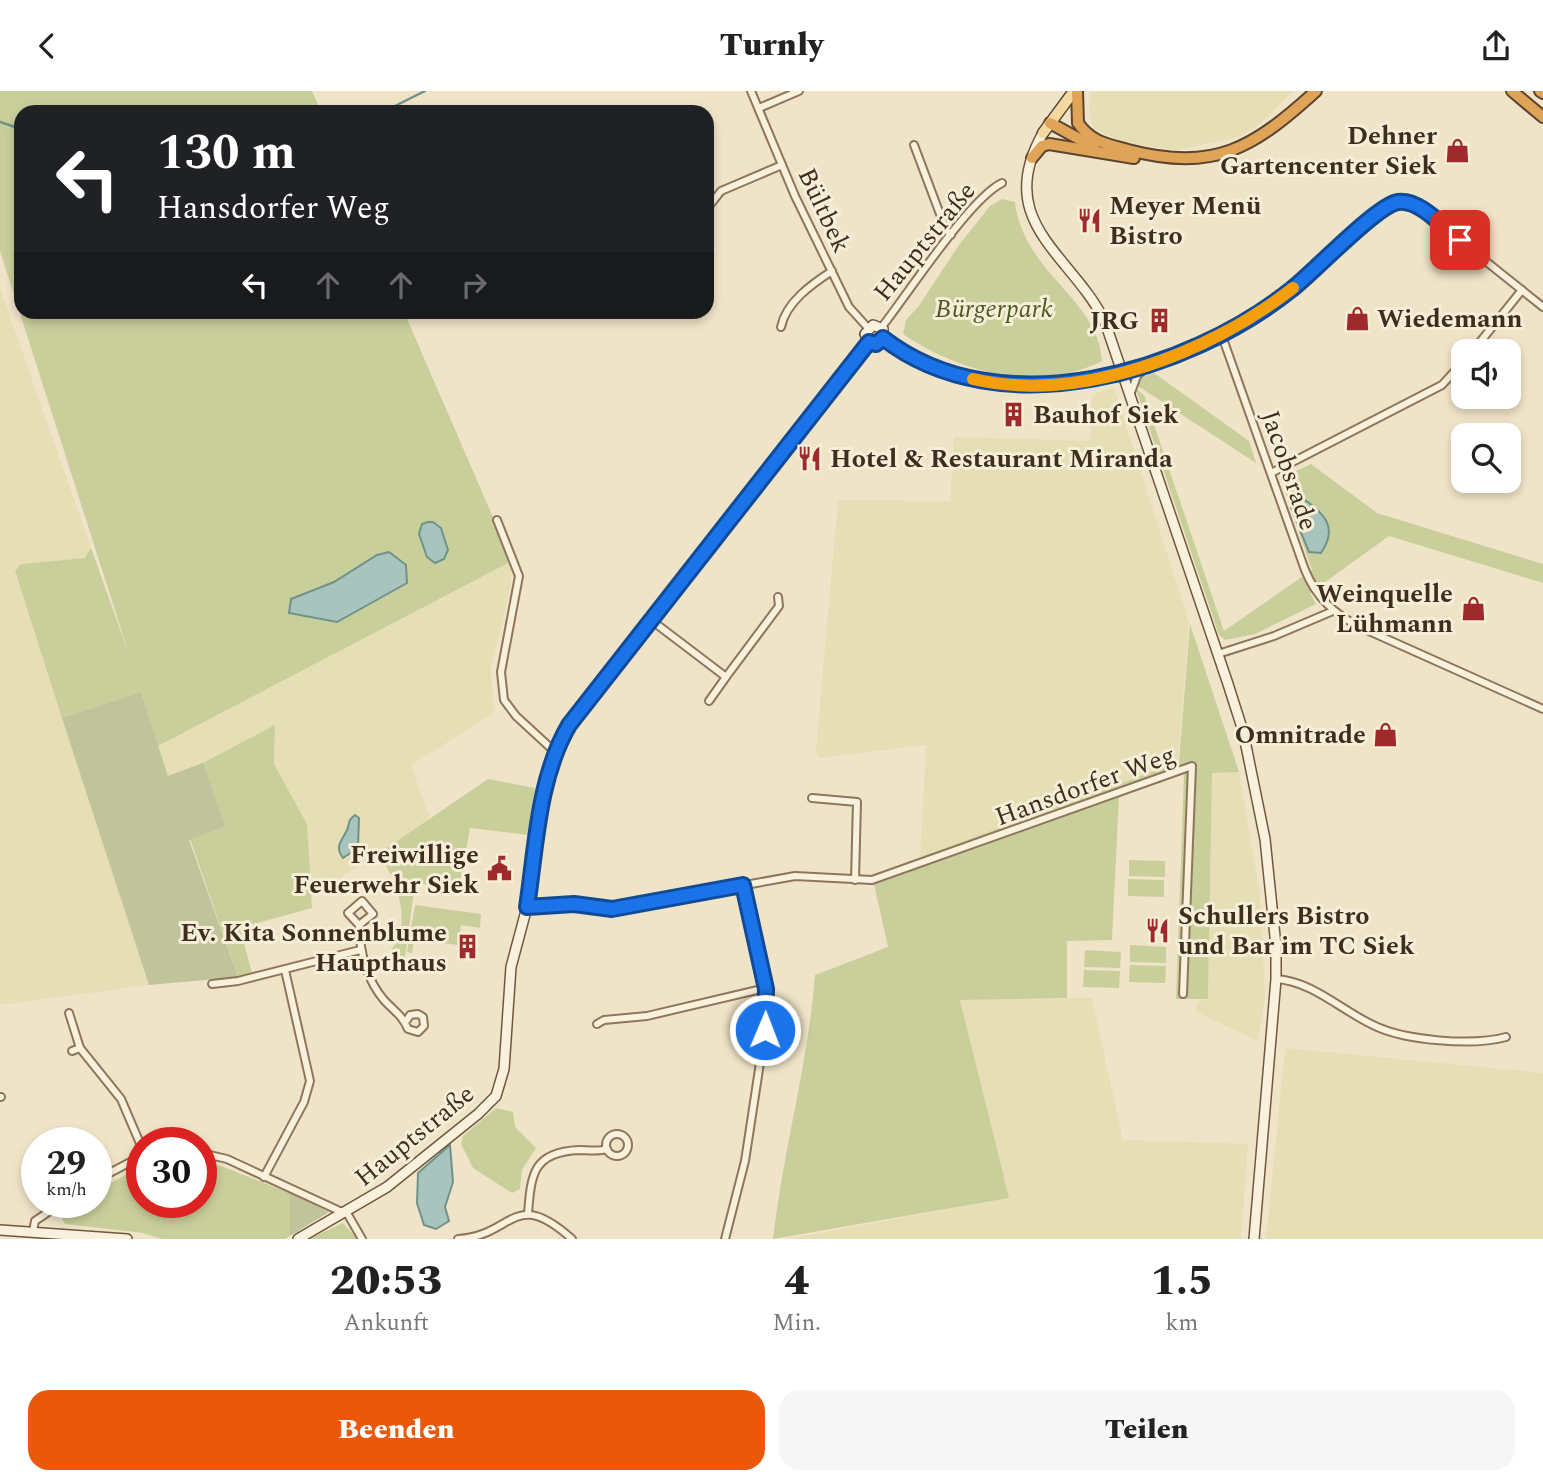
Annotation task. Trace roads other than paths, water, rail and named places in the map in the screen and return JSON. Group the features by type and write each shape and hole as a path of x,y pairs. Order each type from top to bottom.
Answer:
{"highway":[{"path":"1075,91 1076,117 1086,135 1096,142 1157,158"},
{"path":"1032,158 1042,146 1058,145 1141,159 1195,159 1245,145 1276,126 1316,91"},
{"path":"1512,91 1543,117"},
{"path":"1047,128 1058,145"},
{"path":"1047,128 1093,147 1138,153"}],"main road":[{"path":"1047,128 1075,91"}],"street":[{"name":"Bültbek","path":"751,91 782,165 849,307 868,328"},
{"path":"759,108 799,91"},
{"path":"1047,128 1032,158 1028,184 1036,225 1052,252 1097,306 1122,371 1243,731 1265,839 1276,946 1276,979 1254,1239"},
{"path":"914,145 946,230 951,236"},
{"name":"Bültbek","path":"714,200 721,191 782,165"},
{"name":"Hauptstraße","path":"881,327 876,325 868,328 865,334 869,342 876,344 883,338 881,327 991,188 1002,183"},
{"path":"883,338 912,357 943,370 1003,384 1055,384 1122,371 1222,336 1277,301 1376,214 1398,202 1418,207 1543,307"},
{"name":"Bültbek","path":"781,327 783,319 799,296 832,271"},
{"path":"1482,339 1522,290"},
{"name":"Jacobsrade","path":"1222,336 1307,576 1333,611 1360,627 1543,709"},
{"name":"Hauptstraße","path":"298,1239 387,1188 478,1114 496,1095 503,1069 511,967 527,907 554,751 575,717 869,342"},
{"path":"1130,395 1137,376 1150,362"},
{"path":"1271,473 1442,385 1451,375"},
{"path":"497,520 519,576 501,672 504,699 516,716 554,751"},
{"path":"709,701 779,606 778,597"},
{"path":"1218,654 1274,636 1333,611"},
{"path":"651,620 726,677"},
{"name":"Hansdorfer Weg","path":"527,907 574,904 612,909 795,876 872,880 1192,766 1183,994"},
{"path":"812,798 857,802 855,880"},
{"path":"725,1239 745,1161 765,1030 766,989 743,885"},
{"path":"359,925 360,950 374,985 407,1020"},
{"path":"212,984 285,970 360,950"},
{"path":"264,1177 304,1102 310,1081 285,970"},
{"path":"1276,979 1290,980 1374,1026 1397,1033 1488,1042 1506,1037"},
{"path":"597,1024 604,1020 649,1016 766,989"},
{"path":"69,1013 80,1048 121,1099 133,1127"},
{"path":"72,1051 80,1048"},
{"path":"528,1214 533,1173 543,1159 555,1153 607,1149"},
{"path":"217,1157 346,1213 362,1239"},
{"path":"461,1239 528,1214 549,1218 572,1239"},
{"path":"33,1231 35,1221 39,1218"},
{"path":"0,1230 127,1239"}],"water":[{"path":"1301,497 1322,515 1329,528 1329,536 1321,553 1309,552 1291,508 1293,499"},
{"path":"428,522 441,528 448,550 444,559 435,563 427,557 419,534 422,524"},
{"path":"389,552 406,565 407,583 337,622 289,613 291,599 334,582 377,555"},
{"path":"355,815 359,818 358,848 343,858 339,850 340,844"},
{"path":"450,1145 453,1182 445,1207 449,1221 436,1229 424,1225 417,1203 418,1173"}],"waterway":[{"path":"397,105 425,91"},
{"path":"0,122 14,127"}],"place":[{"name":"Dehner Gartencenter Siek","path":"1457,150"},
{"name":"Meyer Menü Bistro","path":"1089,220"},
{"name":"Wiedemann","path":"1357,318"},
{"name":"JRG","path":"1159,320"},
{"name":"Bauhof Siek","path":"1013,414"},
{"name":"Hotel & Restaurant Miranda","path":"810,458"},
{"name":"Weinquelle Lühmann","path":"1473,608"},
{"name":"Omnitrade","path":"1386,734"},
{"name":"Freiwillige Feuerwehr Siek","path":"499,869"},
{"name":"Schullers Bistro und Bar im TC Siek","path":"1158,930"},
{"name":"Ev. Kita Sonnenblume Haupthaus","path":"467,947"}],"park label":[{"name":"Bürgerpark","path":"994,308"}]}
